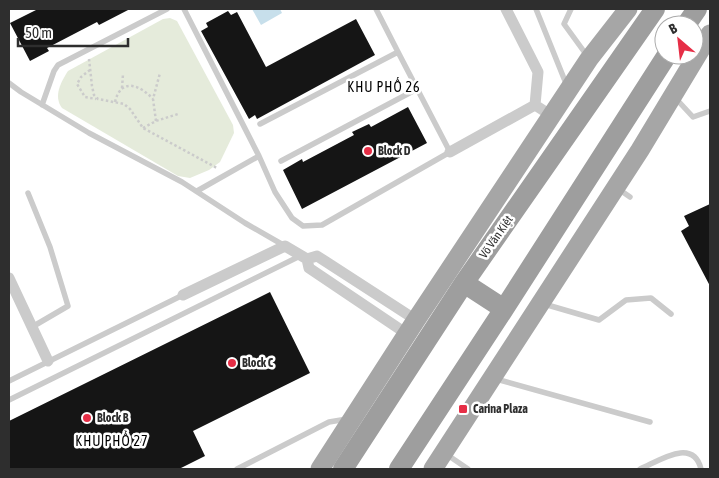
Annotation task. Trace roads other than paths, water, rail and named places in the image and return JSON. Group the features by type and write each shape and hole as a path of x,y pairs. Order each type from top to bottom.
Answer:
{"highway":[{"name":"Võ Văn Kiệt","path":"343,469 464,283 655,9"},
{"path":"399,469 504,310 661,65"},
{"path":"464,283 504,310"}],"main road":[{"path":"589,59 613,9"},
{"name":"Võ Văn Kiệt","path":"320,469 568,90 589,59 628,9"},
{"path":"433,469 540,303 623,192 640,150 710,34"},
{"path":"640,150 688,93 710,60"}],"street":[{"path":"506,9 538,72 535,104"},
{"path":"535,104 552,116"},
{"path":"450,152 535,104"},
{"path":"183,295 285,246 304,257 317,256 390,303 412,327"},
{"path":"304,257 309,268 381,316 412,327"},
{"path":"9,278 48,361"},
{"path":"381,316 390,303"}],"lane":[{"path":"42,105 58,65 167,9"},
{"path":"184,9 259,156 275,192 292,218 303,226 322,225 450,152 376,9"},
{"path":"536,9 568,90"},
{"path":"571,9 564,24 589,59"},
{"path":"260,124 398,52"},
{"path":"9,83 89,133 197,191 245,224 285,246"},
{"path":"280,161 417,89"},
{"path":"680,103 693,117 710,111"},
{"path":"197,191 259,156"},
{"path":"28,193 50,247 68,306 32,327"},
{"path":"9,400 304,257"},
{"path":"9,381 183,295"},
{"path":"540,303 599,320 626,300 651,298 671,314"},
{"path":"492,377 650,422"},
{"path":"237,469 328,422 354,417"},
{"path":"640,469 680,452 690,453 699,462 700,469"},
{"path":"444,453 468,469"}],"water":[{"path":"252,9 280,9 282,13 261,25"}],"place":[{"name":"Block D","path":"368,151"},
{"name":"Block C","path":"232,363"},
{"name":"Carina Plaza","path":"463,409"},
{"name":"Block B","path":"87,418"}],"district":[{"name":"KHU PHỐ 26","path":"384,87"},
{"name":"KHU PHỐ 27","path":"112,441"}]}
